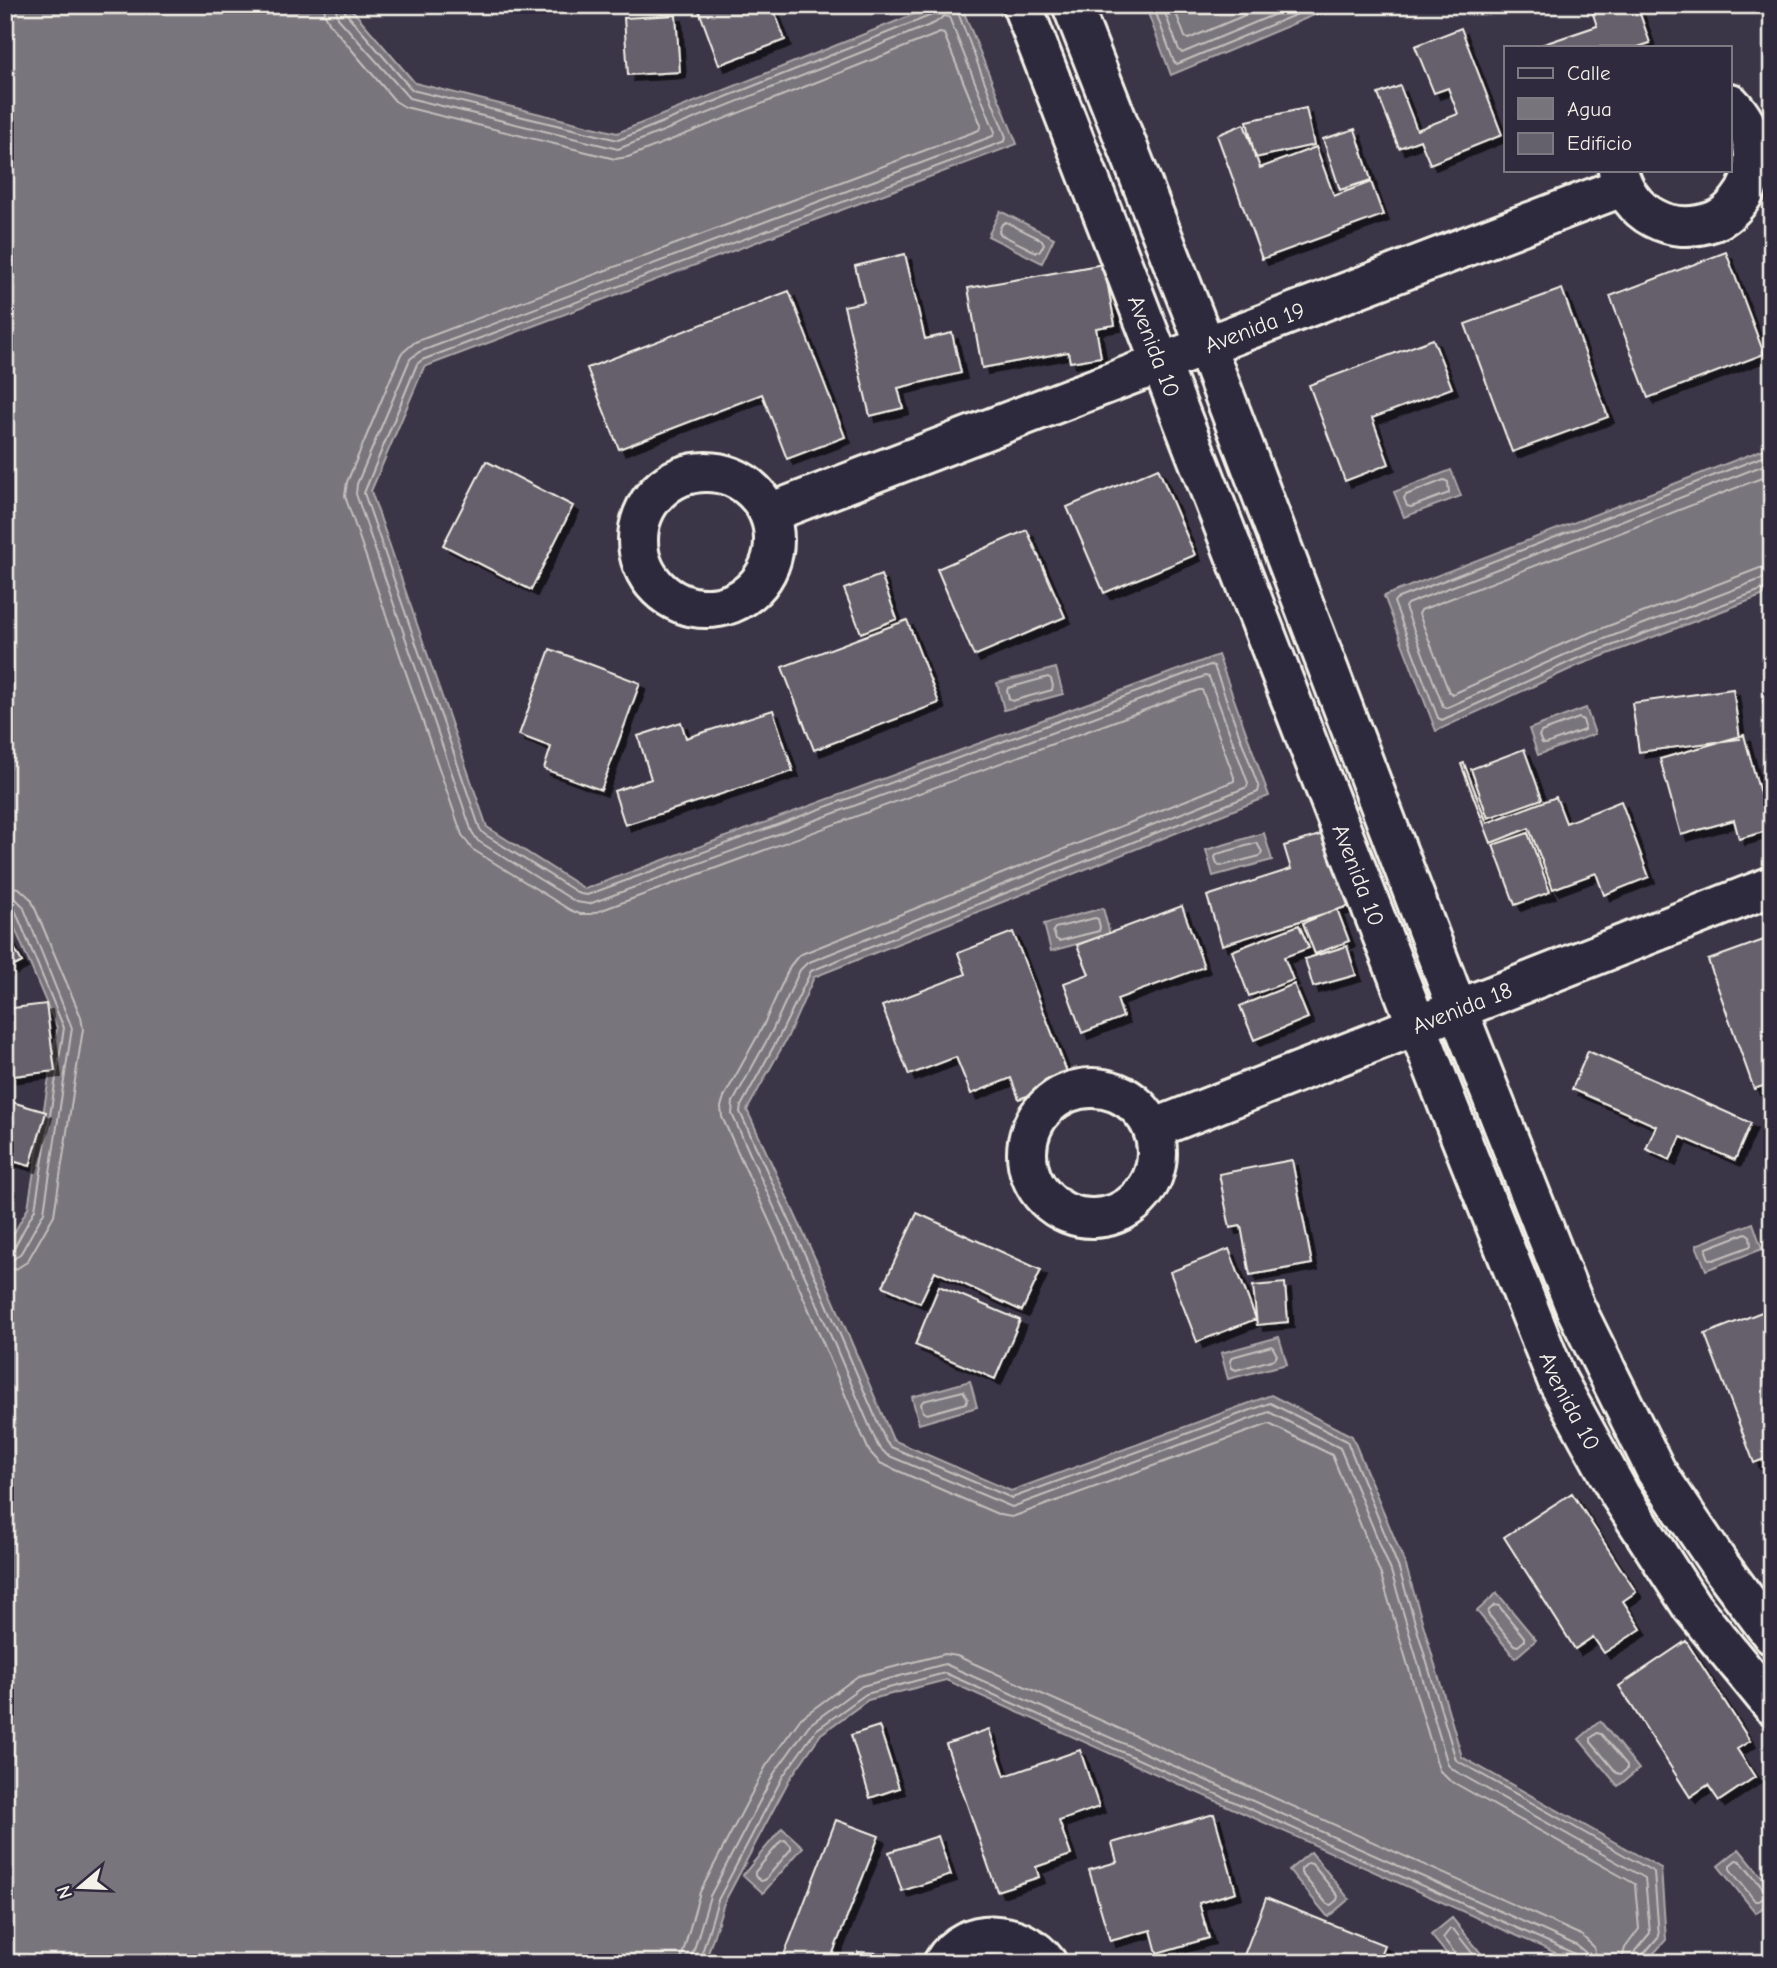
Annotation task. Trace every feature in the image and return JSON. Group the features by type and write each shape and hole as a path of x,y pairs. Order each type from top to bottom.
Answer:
{"street":[{"name":"Avenida 10","path":"1022,5 1557,1380 1620,1495 1692,1606 1769,1696"},
{"name":"Avenida 10","path":"1077,19 1335,682 1457,1008 1575,1307 1656,1471 1719,1564 1772,1635"},
{"path":"1039,48 1077,19"},
{"name":"Avenida 19","path":"769,513 1206,347 1620,178 1639,209 1662,223 1689,227 1716,220 1738,204 1751,180 1755,153 1748,126 1732,106"},
{"path":"1292,699 1335,682"},
{"name":"Avenida 18","path":"1153,1129 1772,886"},
{"path":"943,1963 947,1956 967,1941 992,1934 1016,1938 1038,1951 1047,1963"}],"water":[{"path":"5,5 348,5 415,83 617,133 937,5 961,5 1017,144 424,367 371,491 487,827 585,889 1218,655 1269,796 814,977 787,1038 747,1110 824,1278 893,1440 1011,1491 1271,1395 1352,1436 1406,1566 1462,1757 1661,1868 1666,1940 1645,1963 1578,1963 946,1680 868,1700 821,1734 789,1780 724,1903 705,1963 5,1963 5,1249 28,1208 57,1028 5,905"},
{"path":"1145,5 1338,5 1171,75"},
{"path":"1000,211 1054,238 1042,263 988,236"},
{"path":"1772,446 1772,592 1579,665 1436,731 1384,596"},
{"path":"1451,470 1461,496 1404,517 1394,492"},
{"path":"1056,668 1063,694 1004,710 997,683"},
{"path":"1586,708 1595,734 1538,755 1529,729"},
{"path":"1264,833 1272,860 1213,876 1206,850"},
{"path":"1103,908 1110,935 1051,951 1044,924"},
{"path":"1753,1223 1762,1249 1706,1270 1696,1245"},
{"path":"1279,1337 1287,1364 1228,1379 1221,1353"},
{"path":"970,1381 977,1407 919,1424 912,1397"},
{"path":"1497,1593 1536,1640 1515,1658 1477,1611"},
{"path":"1600,1721 1639,1769 1618,1786 1579,1739"},
{"path":"782,1828 803,1847 763,1893 743,1875"},
{"path":"1739,1849 1772,1889 1772,1900 1756,1913 1718,1866"},
{"path":"1311,1852 1349,1899 1328,1917 1289,1870"},
{"path":"1452,1918 1489,1963 1454,1963 1431,1935"}],"building":[{"path":"697,5 772,5 785,40 719,65"},
{"path":"1590,5 1637,5 1650,43 1641,46 1538,46 1597,26"},
{"path":"676,15 680,72 628,75 624,18"},
{"path":"1461,28 1502,135 1430,164 1420,140 1399,148 1378,94 1400,86 1417,130 1458,114 1448,88 1434,93 1415,46"},
{"path":"1306,108 1314,145 1255,158 1247,121"},
{"path":"1244,124 1260,168 1316,147 1334,196 1371,182 1383,215 1262,259 1217,135"},
{"path":"1355,129 1371,180 1340,190 1323,139"},
{"path":"1726,252 1764,354 1648,398 1610,296"},
{"path":"905,254 925,339 952,333 961,373 898,388 903,408 870,416 844,306 864,302 855,266"},
{"path":"1104,264 1115,325 1096,328 1101,357 1070,362 1068,352 982,368 968,288"},
{"path":"1562,289 1608,417 1512,452 1465,324"},
{"path":"789,291 845,437 787,459 762,394 619,449 587,368"},
{"path":"1433,339 1452,388 1372,418 1389,464 1345,481 1309,385"},
{"path":"486,461 573,506 531,590 443,545"},
{"path":"1158,468 1195,555 1104,593 1067,507"},
{"path":"1027,530 1065,617 974,656 937,569"},
{"path":"881,575 897,619 861,633 844,589"},
{"path":"907,620 939,703 814,750 782,667"},
{"path":"550,649 640,683 601,790 544,769 551,747 519,735"},
{"path":"1733,689 1740,739 1639,752 1632,703"},
{"path":"1772,698 1772,730 1763,701"},
{"path":"773,710 793,771 625,825 614,791 651,779 638,736 681,722 686,738"},
{"path":"1744,735 1770,830 1739,839 1734,820 1681,835 1660,759"},
{"path":"1524,749 1542,799 1488,818 1471,769"},
{"path":"1464,763 1487,823 1556,797 1566,823 1621,801 1649,877 1604,895 1596,873 1553,889 1529,828 1491,843 1461,764"},
{"path":"1326,833 1349,906 1222,945 1207,896 1291,869 1284,846"},
{"path":"1528,833 1550,892 1515,905 1493,845"},
{"path":"1182,906 1204,967 1117,999 1123,1017 1082,1033 1064,983 1089,974 1077,945"},
{"path":"1337,909 1349,941 1315,954 1303,923"},
{"path":"1299,925 1309,948 1284,957 1293,980 1249,996 1232,951"},
{"path":"5,932 22,962 5,971"},
{"path":"1013,932 1070,1080 1019,1099 1011,1078 971,1094 956,1057 909,1075 882,1006 966,974 958,953"},
{"path":"1772,937 1772,1083 1754,1089 1708,960"},
{"path":"1347,946 1356,975 1313,987 1305,959"},
{"path":"1294,984 1308,1018 1254,1040 1240,1006"},
{"path":"46,1004 55,1071 5,1077 5,1009"},
{"path":"1588,1051 1751,1123 1735,1160 1681,1137 1670,1160 1646,1149 1656,1126 1572,1089"},
{"path":"5,1100 46,1112 30,1166 5,1159"},
{"path":"1292,1160 1312,1264 1250,1275 1241,1226 1230,1228 1219,1174"},
{"path":"917,1213 1041,1270 1022,1311 935,1271 920,1303 883,1286"},
{"path":"1229,1249 1256,1319 1197,1342 1170,1272"},
{"path":"1285,1283 1288,1322 1257,1325 1253,1286"},
{"path":"939,1286 1020,1320 995,1379 915,1345"},
{"path":"1772,1308 1772,1456 1754,1463 1705,1334"},
{"path":"1572,1493 1636,1592 1623,1601 1641,1629 1604,1653 1593,1637 1575,1649 1504,1537"},
{"path":"1686,1641 1750,1741 1737,1749 1755,1777 1719,1801 1708,1785 1690,1797 1619,1686"},
{"path":"879,1726 899,1788 870,1798 851,1735"},
{"path":"989,1729 1005,1776 1080,1750 1099,1807 1059,1821 1071,1855 1036,1867 1039,1877 997,1891 946,1744"},
{"path":"1214,1814 1236,1892 1199,1903 1209,1938 1157,1953 1151,1930 1110,1941 1089,1870 1117,1862 1112,1843"},
{"path":"836,1820 879,1836 829,1963 781,1963"},
{"path":"938,1836 951,1875 902,1891 889,1852"},
{"path":"1266,1898 1384,1945 1377,1963 1241,1963"},
{"path":"858,1952 899,1954 899,1963 858,1963"}]}
